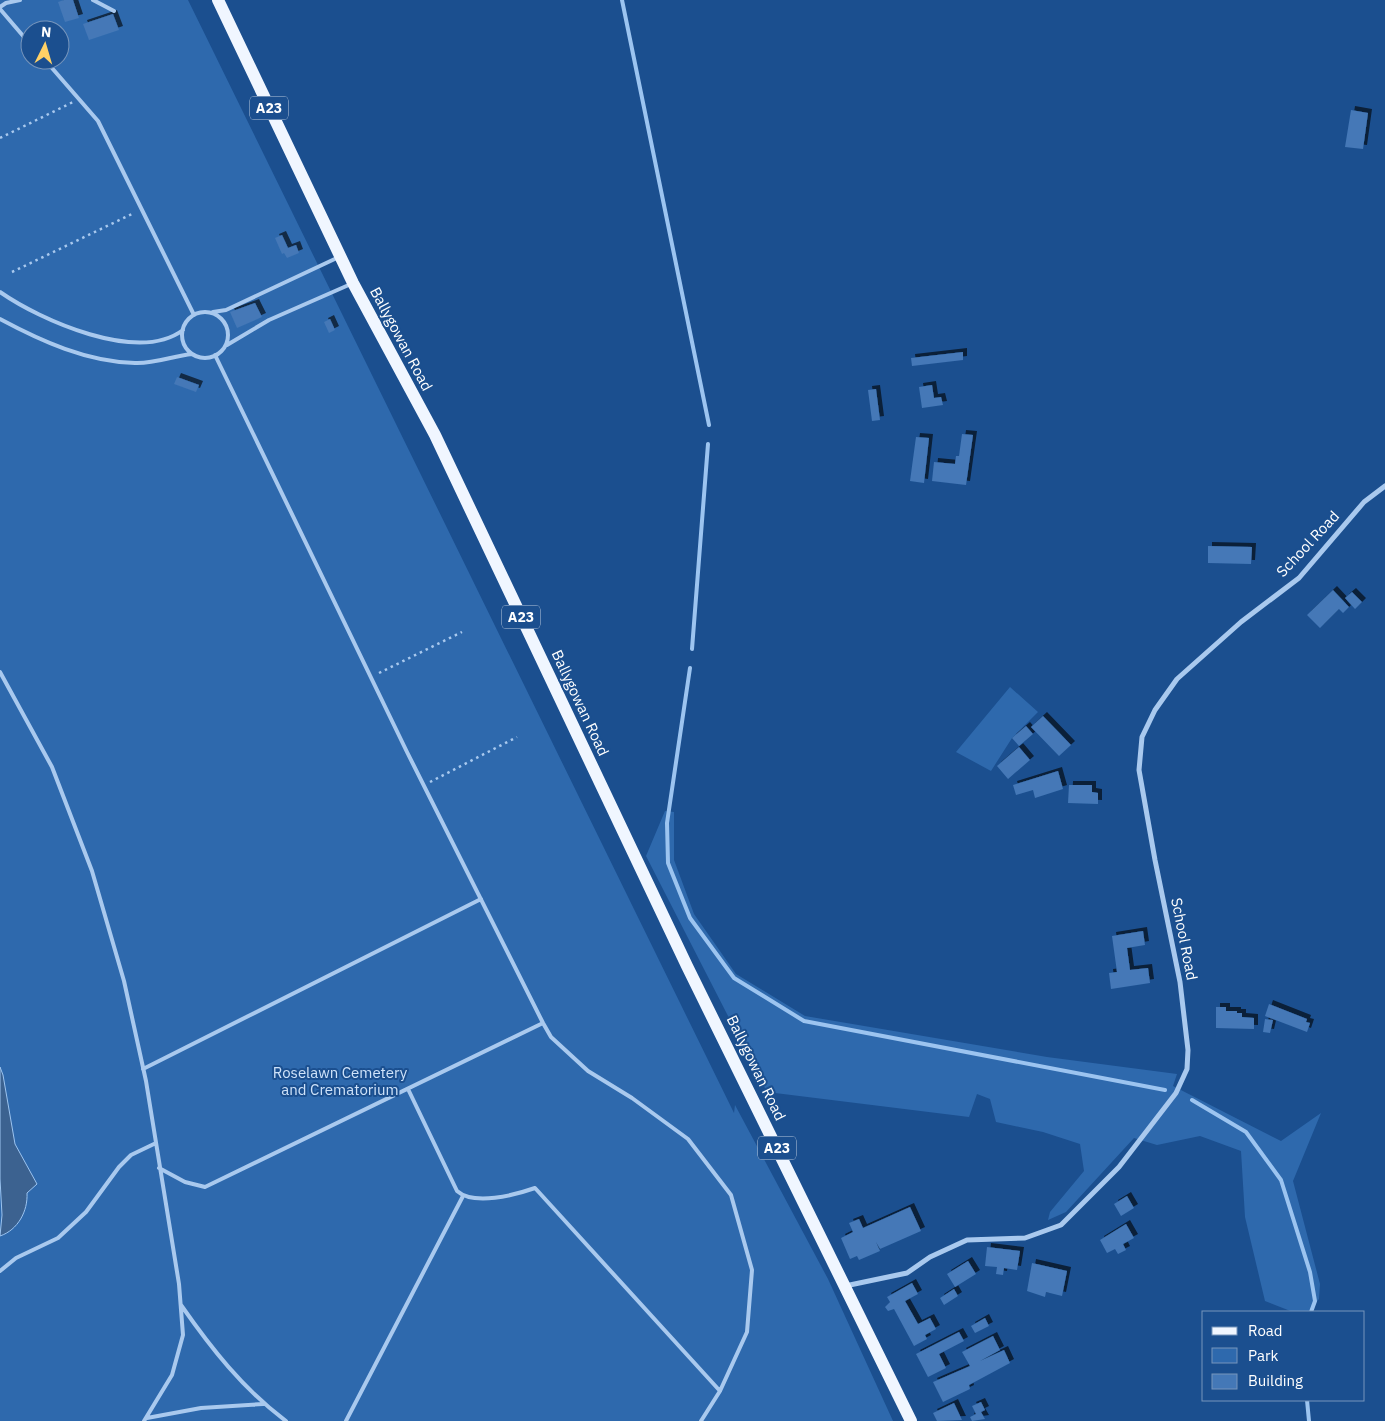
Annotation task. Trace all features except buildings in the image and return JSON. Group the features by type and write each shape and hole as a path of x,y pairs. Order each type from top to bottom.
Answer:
{"main road":[{"name":"Ballygowan Road","path":"218,0 340,257 435,435 687,966 710,1009 844,1286 912,1421"}],"street":[{"name":"School Road","path":"844,1286 908,1274 930,1257 967,1240 1025,1238 1061,1224 1119,1167 1176,1093 1187,1069 1188,1050 1180,982 1139,770 1142,737 1155,710 1177,679 1240,622 1299,578 1364,502 1385,486"}],"lane":[{"path":"20,0 6,3 0,8 20,32"},
{"path":"93,0 114,11"},
{"path":"54,70 98,121 194,315"},
{"path":"340,257 226,310 194,315 186,322 183,330 185,346 192,354 200,358 215,356 225,347 269,320 353,283"},
{"path":"0,292 21,306 52,322 90,335 146,341 168,339 183,330"},
{"path":"210,313 223,320 228,329 225,347"},
{"path":"0,319 36,338 106,360 136,364 192,354"},
{"path":"215,356 424,784 551,1037 588,1071 632,1098 688,1139 732,1195 752,1270 747,1332 720,1391 701,1421"},
{"path":"0,672 52,767 92,871 124,981 143,1069 156,1143 183,1334 172,1375 146,1419"},
{"path":"143,1069 481,899"},
{"path":"159,1168 185,1182 205,1187 543,1024"},
{"path":"408,1089 452,1184 463,1196 472,1199 516,1194 535,1188 720,1391"},
{"path":"0,1271 16,1258 58,1238 86,1212 119,1167 131,1155 156,1143"},
{"path":"346,1421 463,1196"},
{"path":"180,1304 216,1355 263,1404 286,1421"},
{"path":"146,1419 201,1408 263,1404"}],"path":[{"path":"0,138 79,99"},
{"path":"12,272 143,209"},
{"path":"372,677 462,632"},
{"path":"424,784 517,737"}],"green space":[{"name":"Roselawn Cemetery and Crematorium","path":"0,0 188,0 734,1113 735,1105 828,1279 893,1421 0,1421"},
{"path":"1010,687 1038,712 1012,738 991,771 956,752"},
{"path":"665,811 674,812 674,860 694,914 736,974 805,1016 1047,1057 1177,1074 1173,1086 1281,1141 1321,1113 1293,1181 1320,1284 1319,1299 1309,1311 1290,1311 1265,1301 1245,1217 1241,1151 1200,1136 1157,1145 1134,1138 1066,1212 1048,1220 1050,1212 1084,1171 1080,1144 1043,1132 996,1122 990,1099 977,1094 969,1117 767,1092 646,856"}],"shaded area":[{"path":"0,1067 15,1144 37,1184 27,1193 24,1213 17,1225 0,1236 2,1215 0,1179"}],"waterway":[{"path":"622,0 709,425"},
{"path":"692,649 708,444"},
{"path":"690,668 667,823 668,863 690,918 734,978 804,1021 1165,1090"},
{"path":"1192,1100 1246,1132 1281,1180 1310,1272 1315,1301 1311,1311"},
{"path":"1307,1401 1309,1421"}]}
